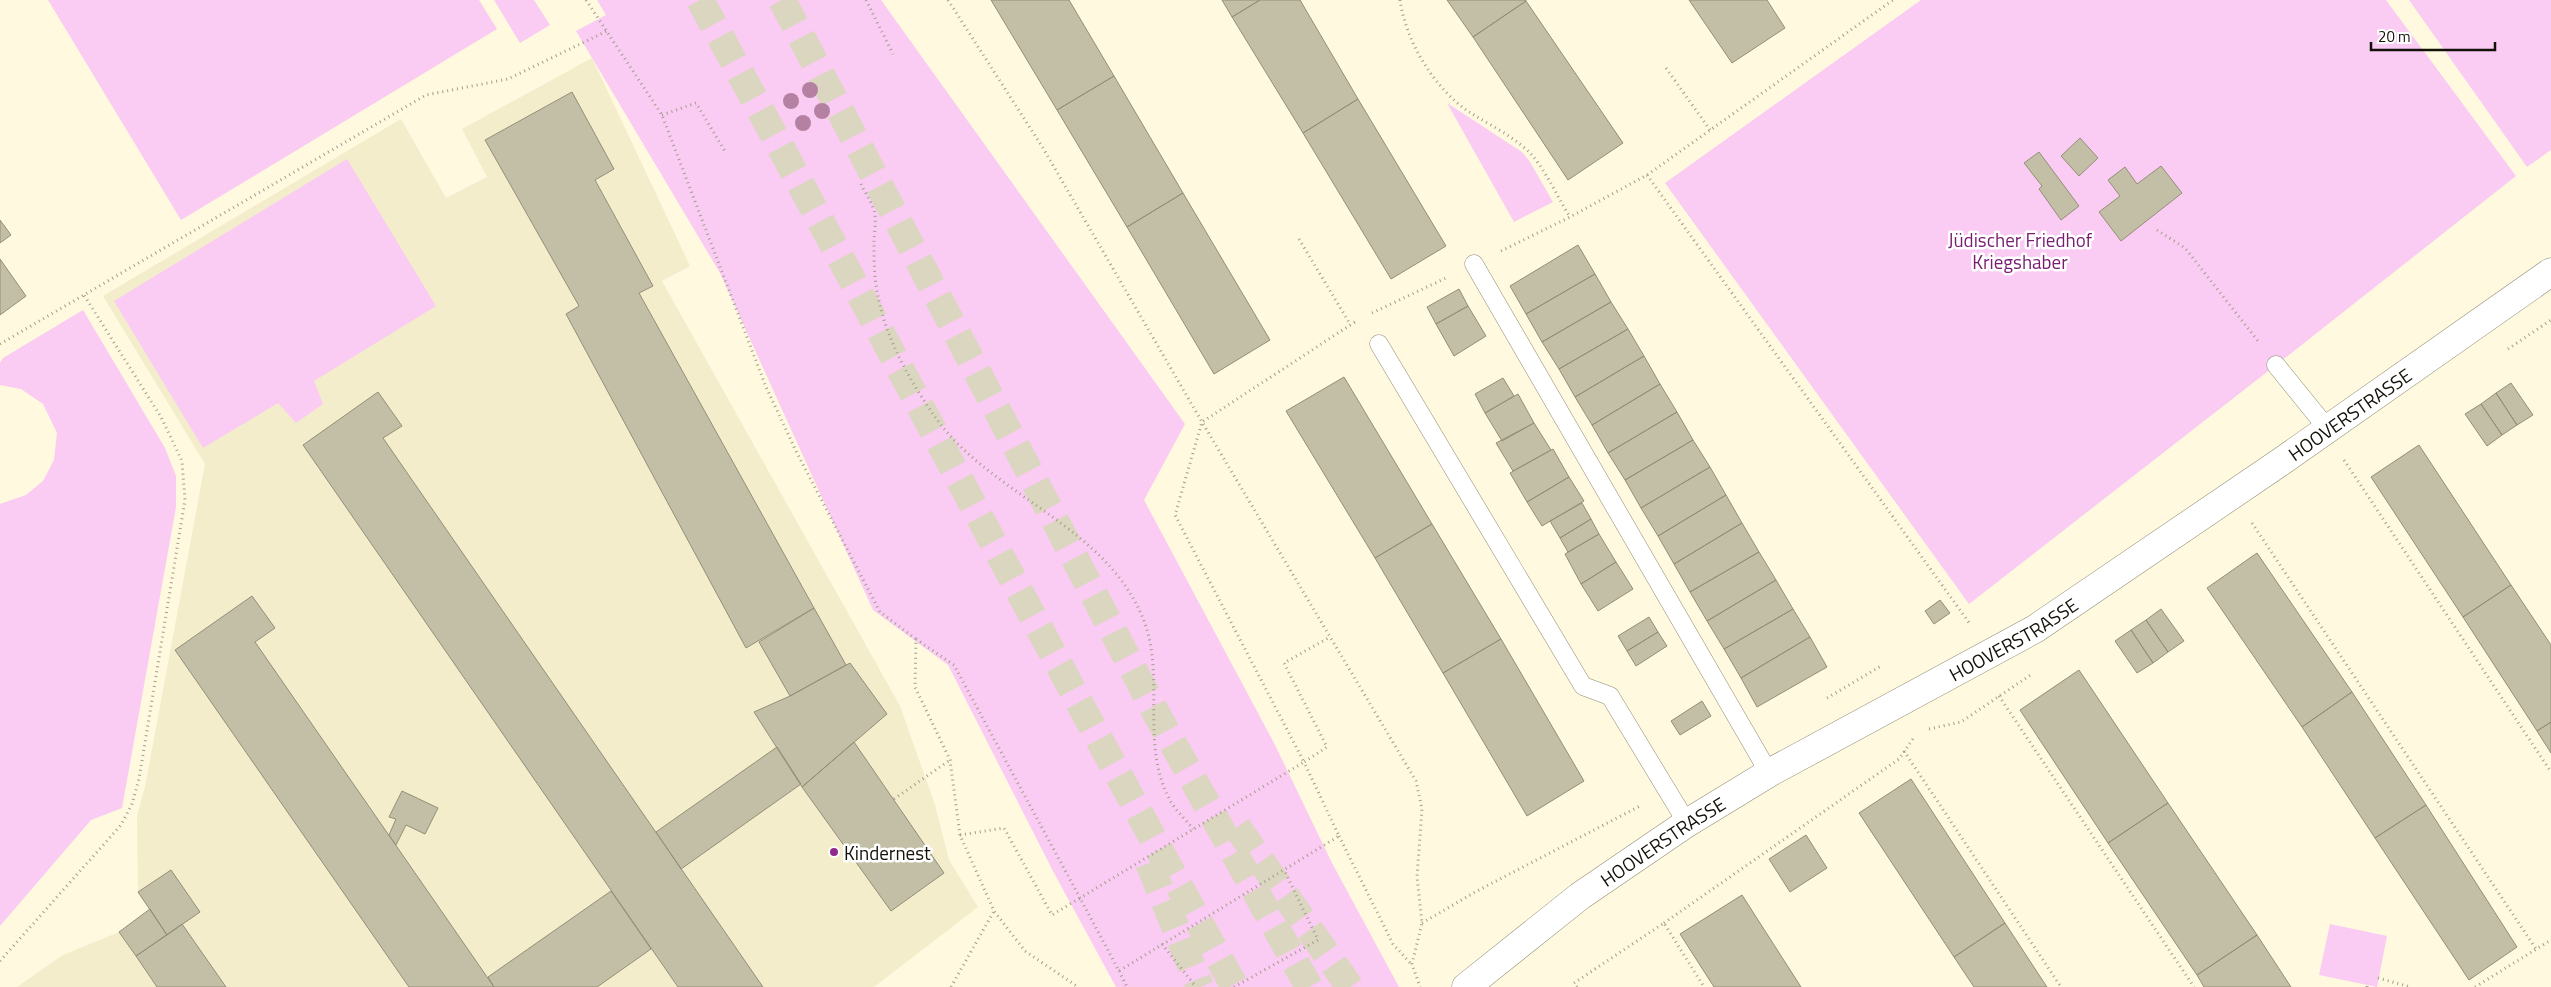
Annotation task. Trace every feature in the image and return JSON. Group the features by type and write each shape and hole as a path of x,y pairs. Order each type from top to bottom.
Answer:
{"street":[{"name":"HOOVERSTRASSE","path":"1466,987 1580,896 1687,823 1769,773 2035,629 2282,461 2551,272"}],"lane":[{"path":"1474,264 1769,773"},
{"path":"1380,344 1583,686 1610,696 1687,823"},
{"path":"2276,366 2327,428"}],"path":[{"path":"586,0 662,115 766,387 797,453 880,612 954,665 1127,987"},
{"path":"866,0 894,54"},
{"path":"948,0 1044,148 1202,422 1416,781 1422,809 1416,876 1422,923 1412,964"},
{"path":"1400,0 1402,13 1420,56 1443,91 1468,111 1521,145 1533,156 1570,217"},
{"path":"1368,316 1570,217 1647,175 1893,0"},
{"path":"0,344 426,95 508,79 607,31"},
{"path":"1666,68 1710,130"},
{"path":"662,115 696,103 726,153"},
{"path":"1647,175 1973,629"},
{"path":"861,184 875,214 874,243 878,296 893,346 936,417 976,463 1089,546 1124,583 1144,622 1153,668 1153,721 1157,766 1171,802 1193,829"},
{"path":"2157,230 2185,248 2276,366"},
{"path":"1300,239 1350,324"},
{"path":"0,961 122,825 132,804 139,779 185,500 182,461 160,417 84,295"},
{"path":"1359,320 1350,324 1202,422 1174,515 1304,762 1393,944 1412,964 1420,987"},
{"path":"2344,460 2551,772"},
{"path":"2252,523 2536,949"},
{"path":"960,835 1004,828 1052,915 1327,747 1284,663 1330,637"},
{"path":"916,639 915,687 950,760 960,835 994,911 1025,951 1078,987"},
{"path":"1999,696 2194,987"},
{"path":"1577,987 1574,983 1664,923 1899,759 1918,732"},
{"path":"1904,751 2061,987"},
{"path":"894,798 950,760"},
{"path":"1120,971 1339,836"},
{"path":"1234,987 1318,940 1284,870"},
{"path":"951,987 994,911"},
{"path":"1664,923 1704,987"},
{"path":"2475,987 2551,940"},
{"path":"1162,944 1196,987"},
{"path":"2378,978 2411,987"}],"shaded area":[{"path":"592,58 690,266 662,281 900,706 935,805 949,860 978,907 874,987 17,987 63,955 119,932 150,909 138,892 137,816 145,787 205,464 103,296 401,119 446,198 487,177 462,129"}],"green space":[{"path":"48,0 479,0 497,29 181,220"},
{"path":"494,0 534,0 550,25 520,43"},
{"path":"597,0 881,0 1185,424 1144,500 1274,743 1332,863 1399,987 1116,987 1054,873 948,665 873,610 720,273 576,31 606,15"},
{"name":"Jüdischer Friedhof Kriegshaber","path":"1921,0 2386,0 2516,176 1969,604 1665,183"},
{"path":"2409,0 2551,0 2551,150 2527,167"},
{"path":"1447,103 1522,152 1530,162 1553,202 1514,222"},
{"path":"347,159 436,306 314,381 323,404 296,423 278,403 203,448 114,301"},
{"path":"83,310 165,448 176,476 176,507 122,808 91,820 0,926 0,504 26,495 43,481 54,460 57,433 43,404 21,389 0,385 0,363 3,358"},
{"path":"2330,924 2387,936 2377,987 2319,975"}],"building":[{"path":"991,0 1069,0 1114,76 1057,110"},
{"path":"1222,0 1260,0 1232,17"},
{"path":"1260,0 1300,0 1358,99 1303,133 1232,17"},
{"path":"1447,0 1526,0 1526,1 1473,37"},
{"path":"1689,0 1767,0 1785,28 1732,63"},
{"path":"1526,1 1623,143 1568,180 1473,37"},
{"path":"1114,76 1183,193 1127,227 1057,110"},
{"path":"572,92 614,169 595,180 653,286 639,293 814,608 746,648 566,314 579,306 485,140"},
{"path":"1358,99 1446,246 1391,279 1303,133"},
{"path":"2080,138 2098,158 2079,176 2061,156"},
{"path":"2039,152 2079,206 2061,220 2039,189 2042,186 2024,163"},
{"path":"2161,166 2182,193 2121,241 2099,212 2120,196 2108,180 2125,167 2137,184"},
{"path":"1183,193 1270,340 1214,374 1127,227"},
{"path":"0,220 11,235 0,243"},
{"path":"1578,245 1595,274 1526,314 1510,286"},
{"path":"0,259 26,296 0,315"},
{"path":"1595,274 1611,302 1542,342 1526,314"},
{"path":"1459,289 1468,306 1436,324 1427,307"},
{"path":"1611,302 1628,329 1559,369 1542,342"},
{"path":"1468,306 1486,336 1454,356 1436,324"},
{"path":"1628,329 1644,356 1575,397 1559,369"},
{"path":"1644,356 1660,384 1592,425 1575,397"},
{"path":"1344,377 1432,524 1375,558 1286,411"},
{"path":"1503,378 1514,396 1485,413 1475,394"},
{"path":"2511,383 2533,415 2517,425 2496,393"},
{"path":"1660,384 1677,412 1608,453 1592,425"},
{"path":"378,392 402,426 383,438 763,987 678,987 303,445"},
{"path":"2496,393 2517,425 2502,435 2481,404"},
{"path":"1518,394 1534,423 1502,441 1485,413"},
{"path":"2481,404 2502,435 2487,446 2465,414"},
{"path":"1677,412 1693,440 1625,480 1608,453"},
{"path":"1534,423 1551,450 1513,471 1496,443"},
{"path":"1693,440 1710,467 1641,508 1625,480"},
{"path":"2419,445 2511,585 2463,617 2371,477"},
{"path":"1553,449 1569,477 1527,502 1510,473"},
{"path":"1710,467 1726,495 1658,536 1641,508"},
{"path":"1569,477 1584,501 1542,526 1527,502"},
{"path":"1726,495 1742,523 1674,564 1658,536"},
{"path":"1582,503 1591,519 1560,538 1550,521"},
{"path":"1591,519 1599,534 1568,552 1560,538"},
{"path":"1742,523 1759,552 1690,592 1674,564"},
{"path":"1432,524 1501,639 1443,673 1375,558"},
{"path":"1599,534 1616,562 1581,584 1565,554"},
{"path":"1759,552 1776,580 1707,621 1690,592"},
{"path":"2257,553 2352,692 2302,727 2207,588"},
{"path":"1616,562 1633,589 1598,611 1581,584"},
{"path":"1776,580 1793,609 1724,649 1707,621"},
{"path":"2511,585 2551,645 2551,722 2537,731 2463,617"},
{"path":"252,596 275,628 255,642 494,987 409,987 175,650"},
{"path":"1940,600 1950,613 1934,624 1925,611"},
{"path":"814,608 846,665 790,696 759,642"},
{"path":"1793,609 1810,637 1741,678 1724,649"},
{"path":"2161,609 2184,641 2168,652 2146,620"},
{"path":"1649,617 1658,632 1627,651 1618,636"},
{"path":"2146,620 2168,652 2153,663 2131,630"},
{"path":"2131,630 2153,663 2137,673 2115,641"},
{"path":"1658,632 1667,646 1636,666 1627,651"},
{"path":"1810,637 1827,667 1757,707 1741,678"},
{"path":"1501,639 1584,781 1527,816 1443,673"},
{"path":"850,663 887,714 802,787 754,712 790,696"},
{"path":"2079,670 2168,803 2108,843 2020,710"},
{"path":"2352,692 2426,805 2375,838 2302,727"},
{"path":"1702,701 1711,716 1680,735 1671,721"},
{"path":"2551,722 2551,753 2537,731"},
{"path":"854,742 944,873 891,911 802,787"},
{"path":"777,747 801,784 681,869 656,832"},
{"path":"1911,779 2005,923 1954,957 1859,813"},
{"path":"402,791 438,808 425,834 406,825 396,845 389,835 396,819 389,817"},
{"path":"2168,803 2257,935 2197,975 2108,843"},
{"path":"2426,805 2517,947 2469,980 2375,838"},
{"path":"1806,835 1827,868 1790,892 1769,859"},
{"path":"171,870 200,912 167,935 138,892"},
{"path":"611,891 651,949 597,987 494,987 488,977"},
{"path":"1742,895 1801,987 1714,987 1680,934"},
{"path":"150,909 167,935 136,956 119,932"},
{"path":"2005,923 2047,987 1974,987 1954,957"},
{"path":"182,924 226,987 157,987 136,956"},
{"path":"2257,935 2291,987 2204,987 2197,975"}],"tunnel":[{"path":"700,0 1235,987"},
{"path":"782,0 1156,713 1309,987"},
{"path":"1237,827 1350,987"},
{"path":"1149,863 1200,987"}],"place":[{"name":"Kindernest","path":"834,852"}]}
